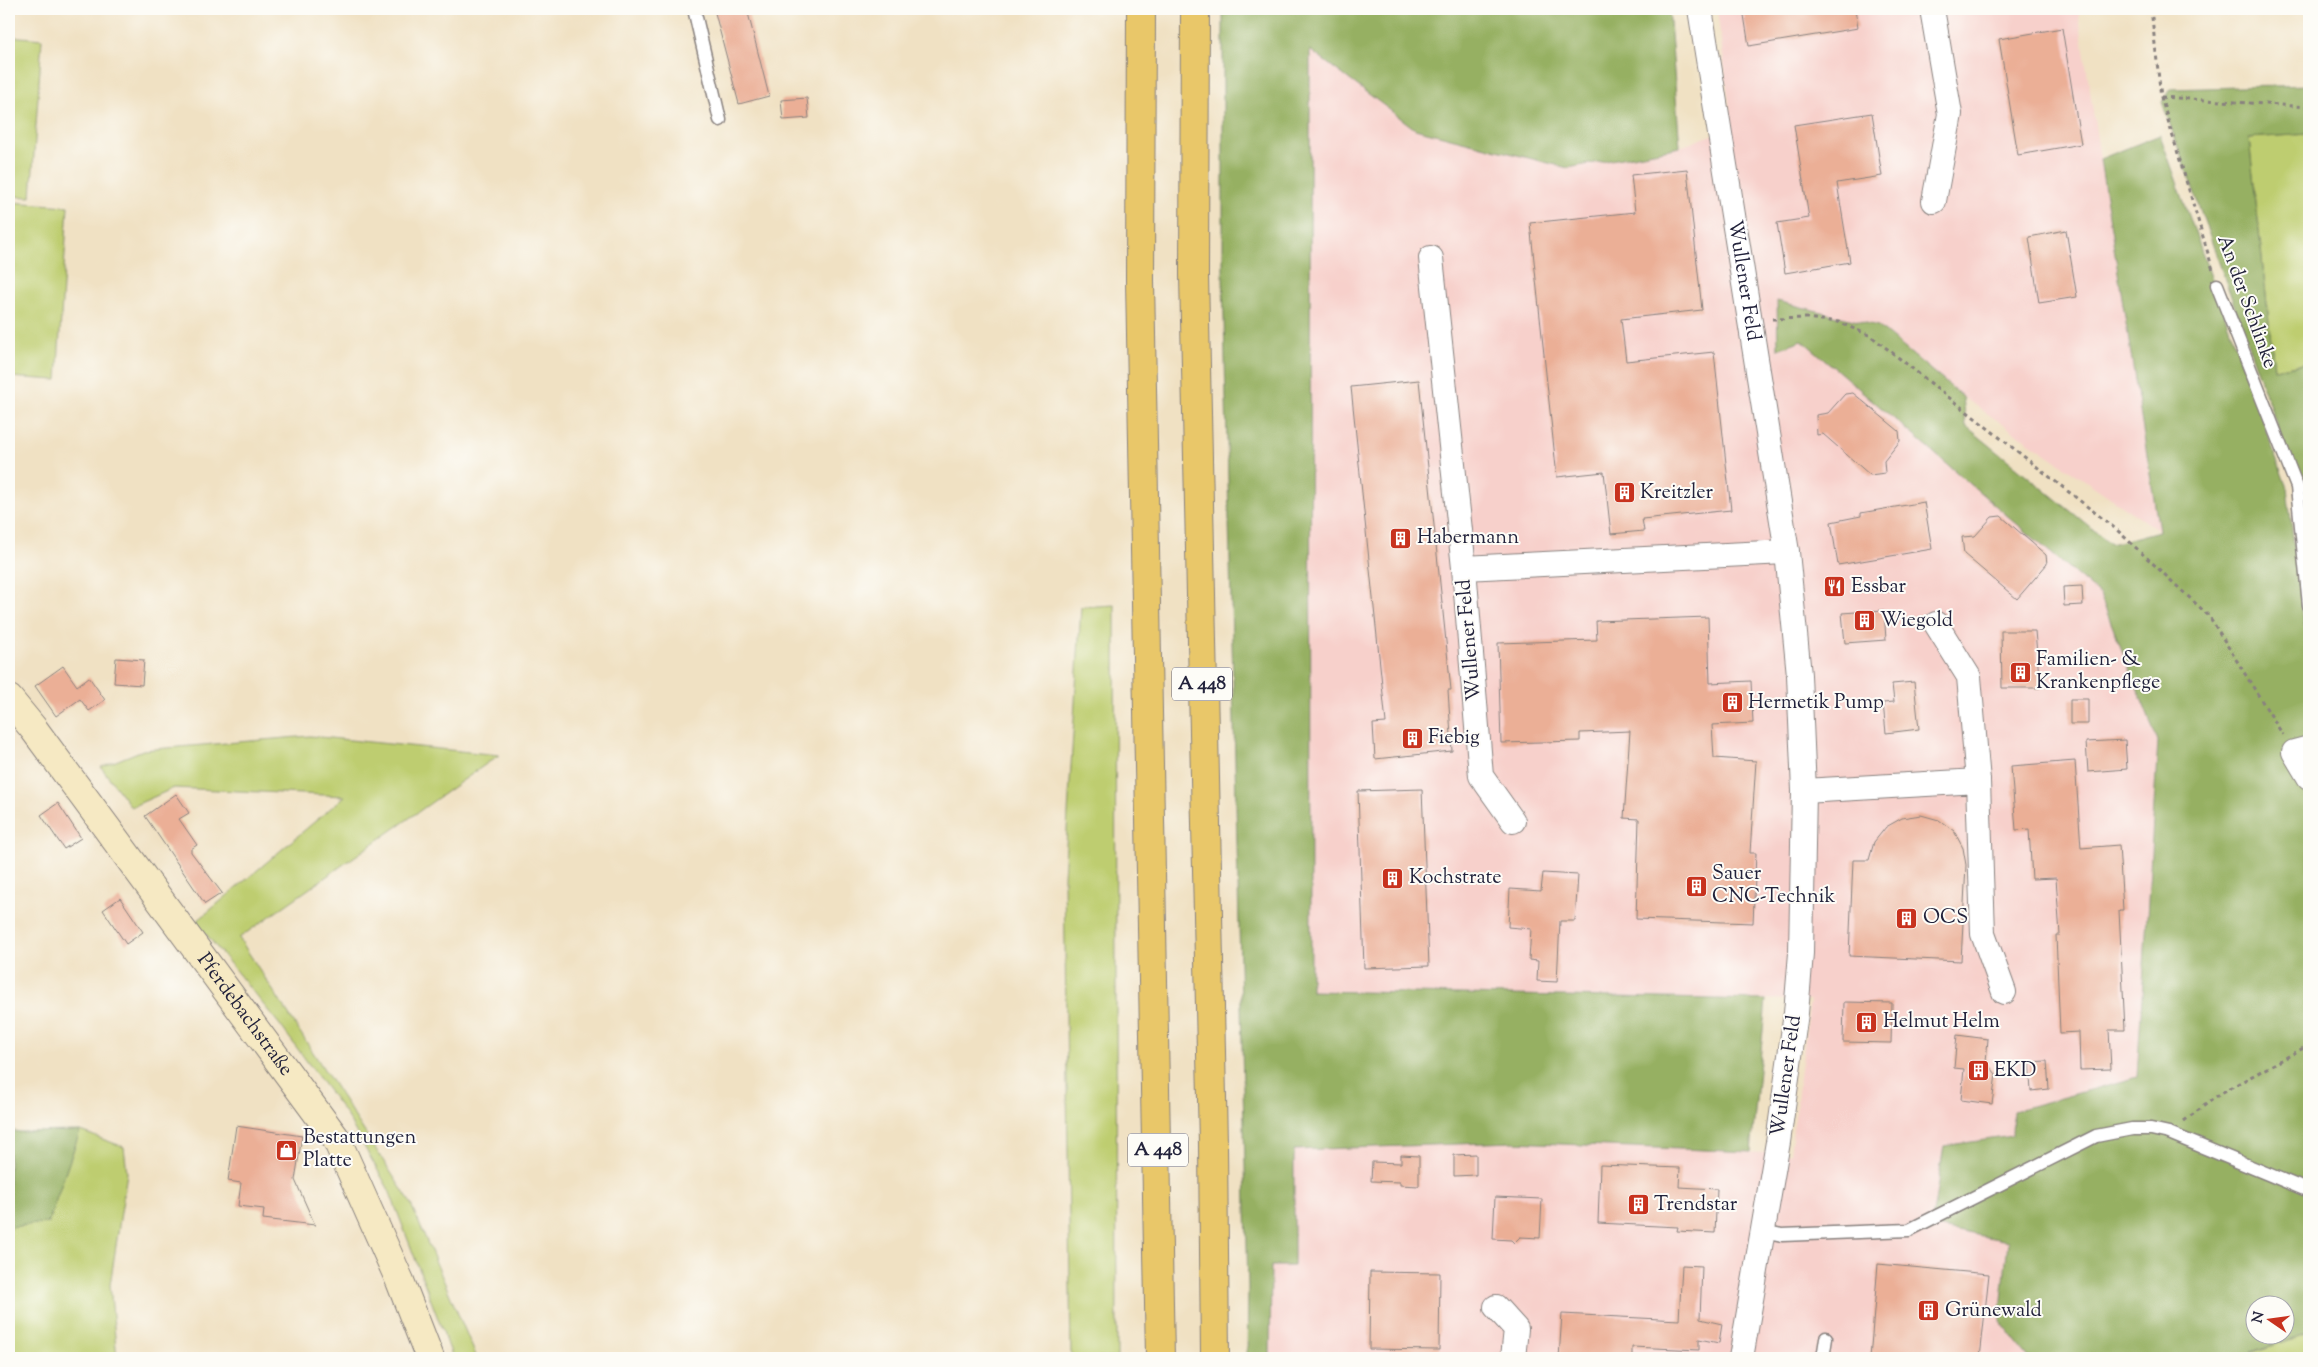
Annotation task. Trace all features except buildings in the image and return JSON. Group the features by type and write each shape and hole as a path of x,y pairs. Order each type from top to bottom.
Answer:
{"highway":[{"name":"A 448","path":"1141,9 1140,290 1160,1358"},
{"name":"A 448","path":"1196,9 1194,285 1213,1144 1215,1358"}],"main road":[{"name":"Pferdebachstraße","path":"9,699 33,728 337,1140 400,1280 430,1358"}],"street":[{"name":"Wullener Feld","path":"1700,9 1787,552 1799,675 1804,791 1801,953 1796,1013 1742,1358"},
{"path":"1932,9 1950,114 1934,201"},
{"name":"Wullener Feld","path":"1431,258 1464,568 1481,776 1513,821"},
{"name":"Wullener Feld","path":"1464,568 1787,552"},
{"path":"1936,624 1969,677 1978,781 1983,934 2004,992"},
{"path":"2302,750 2309,777"},
{"path":"1804,791 1978,781"},
{"path":"1496,1307 1516,1329 1513,1358"}],"lane":[{"path":"694,9 720,120"},
{"name":"An der Schlinke","path":"2217,285 2297,487 2309,605"},
{"path":"1763,1231 1782,1235 1908,1230 2096,1136 2132,1129 2151,1129 2169,1133 2309,1191"},
{"path":"1823,1358 1826,1338"}],"path":[{"name":"An der Schlinke","path":"2151,9 2161,97 2217,285"},
{"path":"2161,97 2309,108"},
{"path":"1749,319 1815,319 1838,322 1871,336 2118,530 2209,616 2302,750"},
{"path":"2169,1133 2221,1093 2309,1044"}],"shaded area":[{"path":"1717,9 2078,9 2159,531 1963,397 1878,326 1777,302 1802,340 2100,595 2158,741 2137,1077 2013,1111 2012,1136 1944,1146 2008,1241 2000,1321 2029,1358 1270,1358 1271,1266 1294,1150 1513,1142 1790,1154 1810,1000 1311,992 1310,50 1415,129 1569,167 1683,146 1732,127"}],"green space":[{"path":"1223,9 1669,9 1680,147 1568,168 1415,129 1310,50 1311,991 1766,1000 1751,1152 1513,1142 1294,1150 1294,1266 1271,1266 1270,1358 1247,1358 1248,1288 1223,278"},
{"path":"9,36 42,39 31,197 9,196"},
{"path":"2309,85 2309,134 2249,138 2274,369 2309,363 2309,576 2298,485 2162,102 2170,89"},
{"path":"2309,134 2309,363 2274,369 2249,138"},
{"path":"2160,135 2287,488 2304,625 2309,636 2309,744 2290,759 2309,792 2309,1333 2296,1337 2296,1294 2246,1294 2246,1344 2276,1344 2252,1352 2253,1358 2029,1358 2000,1321 2008,1241 1931,1226 1944,1146 2012,1136 2013,1111 2137,1077 2158,741 2100,595 1802,340 1778,349 1777,301 1878,326 1963,397 1966,426 2111,544 2159,531 2100,159"},
{"path":"9,202 68,206 57,380 9,377"},
{"path":"1115,605 1117,1358 1071,1358 1064,877 1081,607"},
{"path":"310,736 499,755 239,938 410,1202 477,1358 453,1358 389,1190 345,1113 280,1025 196,922 345,796 174,788 131,807 101,767 143,750"},
{"path":"9,1130 20,1132 80,1131 48,1223 9,1227"},
{"path":"80,1131 124,1147 127,1173 110,1285 117,1358 18,1358 9,1338 9,1227 48,1222"},
{"path":"2309,1333 2309,1358 2253,1358 2252,1353 2278,1344 2296,1344 2296,1338"},
{"path":"9,1338 18,1358 9,1358"}],"place":[{"name":"Kreitzler","path":"1624,493"},
{"name":"Habermann","path":"1401,538"},
{"name":"Essbar","path":"1835,587"},
{"name":"Wiegold","path":"1864,621"},
{"name":"Familien- & Krankenpflege","path":"2020,672"},
{"name":"Hermetik Pump","path":"1732,703"},
{"name":"Fiebig","path":"1412,738"},
{"name":"Kochstrate","path":"1393,878"},
{"name":"Sauer CNC-Technik","path":"1696,886"},
{"name":"OCS","path":"1907,918"},
{"name":"Helmut Helm","path":"1867,1022"},
{"name":"EKD","path":"1978,1071"},
{"name":"Bestattungen Platte","path":"287,1150"},
{"name":"Trendstar","path":"1638,1205"},
{"name":"Grünewald","path":"1929,1311"}]}
